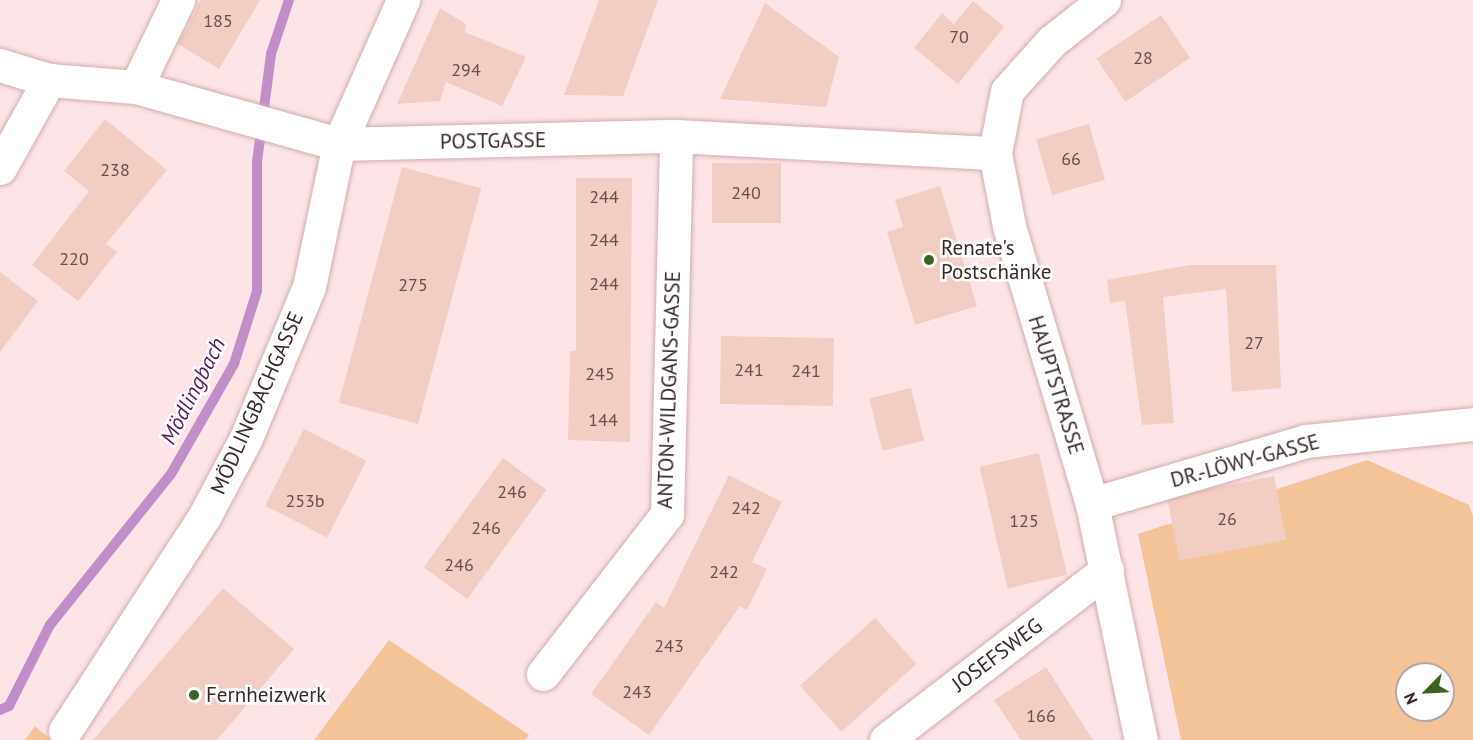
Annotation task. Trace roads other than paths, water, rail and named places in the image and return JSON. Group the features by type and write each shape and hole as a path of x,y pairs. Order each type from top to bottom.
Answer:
{"street":[{"path":"136,87 178,0"},
{"name":"MÖDLINGBACHGASSE","path":"65,732 204,517 246,438 309,287 339,144 403,0"},
{"name":"HAUPTSTRASSE","path":"1104,0 1052,41 1007,91 995,153 1009,225 1092,504 1141,740"},
{"name":"POSTGASSE","path":"0,65 49,80 136,87 339,144 676,136 995,153"},
{"path":"0,168 49,80"},
{"name":"ANTON-WILDGANS-GASSE","path":"543,674 667,514 676,136"},
{"name":"DR.-LÖWY-GASSE","path":"1092,504 1306,441 1473,424"},
{"name":"JOSEFSWEG","path":"886,740 1107,570"}],"waterway":[{"name":"Mödlingbach","path":"0,710 9,706 50,625 171,474 234,364 257,291 257,162 271,54 289,0"}],"place":[{"name":"Renate's Postschänke","path":"929,260"},
{"name":"Fernheizwerk","path":"194,695"}]}
